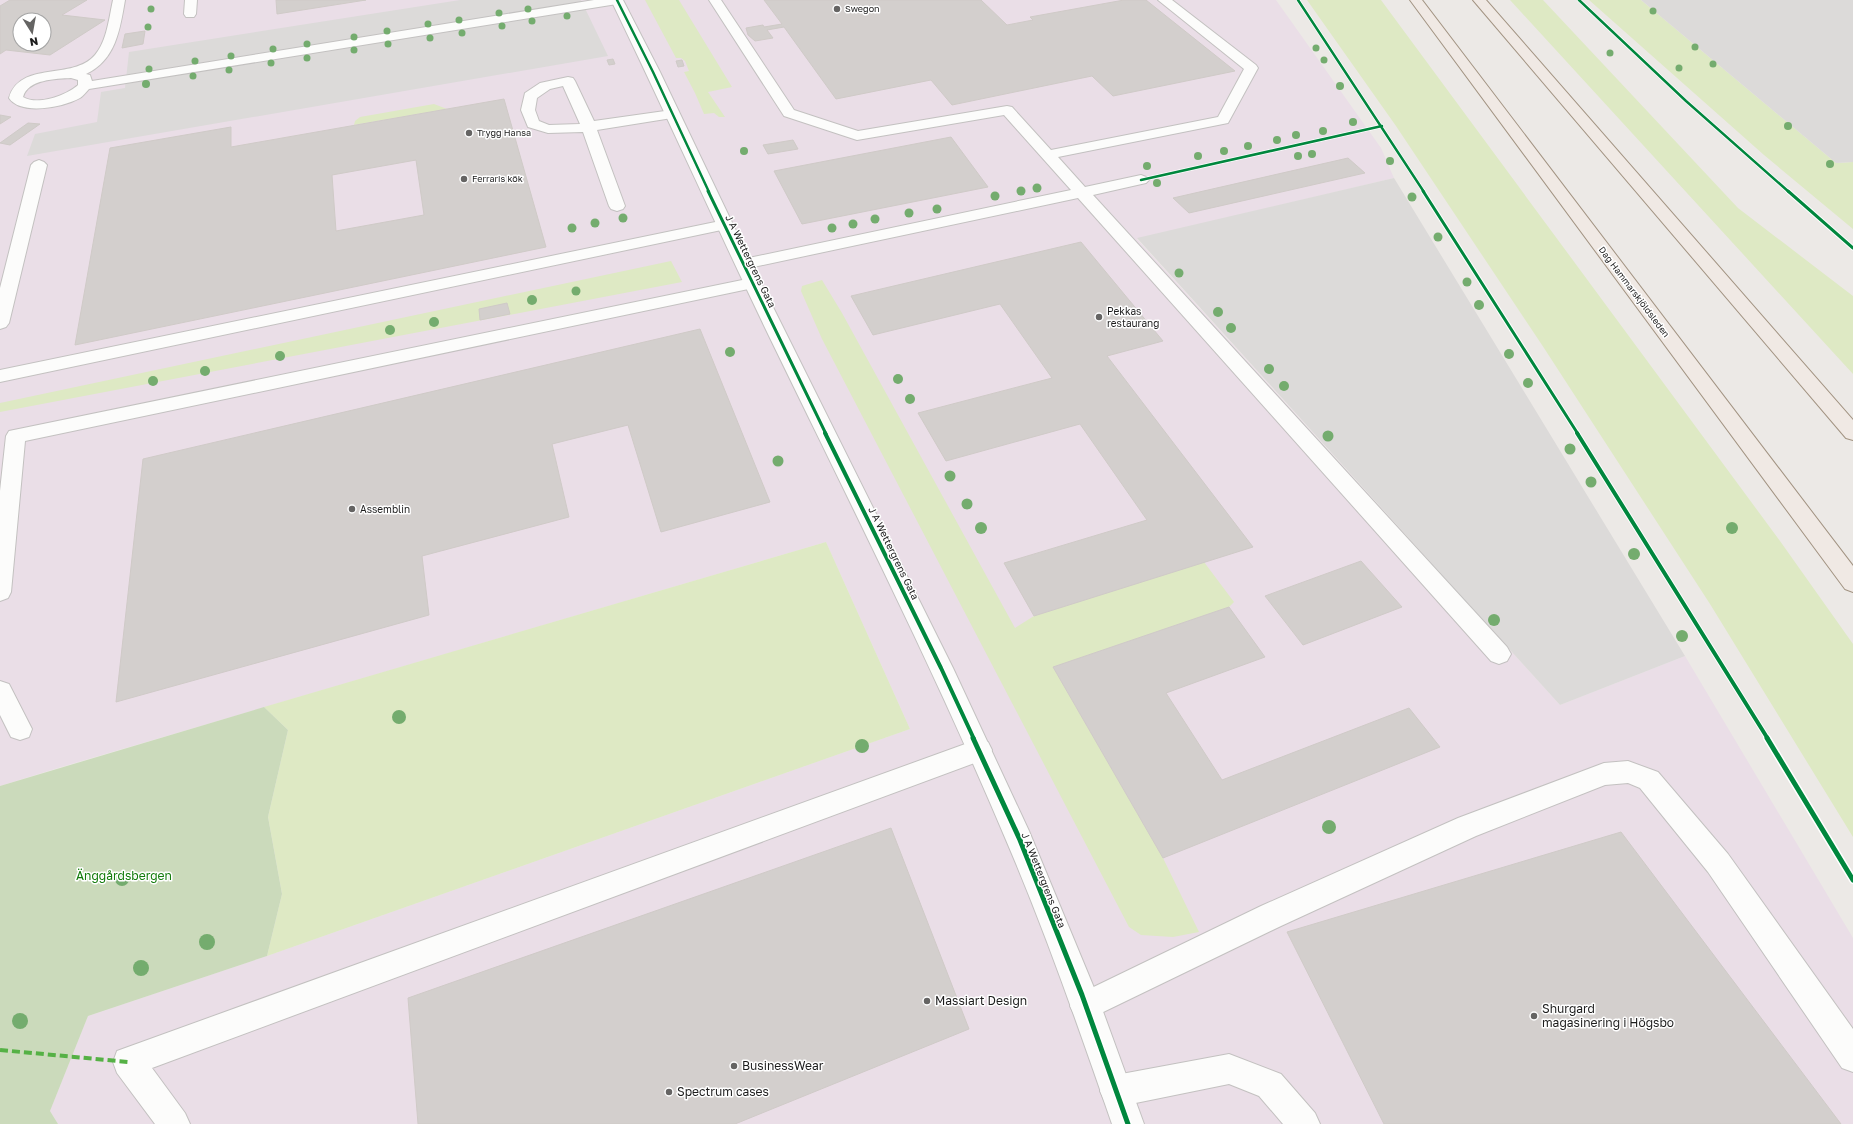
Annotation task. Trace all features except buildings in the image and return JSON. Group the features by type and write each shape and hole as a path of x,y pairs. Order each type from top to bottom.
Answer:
{"main road":[{"name":"Dag Hammarskjöldsleden","path":"1416,0 1851,581"},
{"path":"1479,0 1853,433"}],"street":[{"path":"119,0 109,46 99,59 73,74 47,76 32,81 19,89 16,93 16,98 24,103 49,103 76,94 85,86 617,0"},
{"path":"190,14 191,0"},
{"name":"J A Wettergrens Gata","path":"617,0 653,72 748,273 941,668 1020,840 1085,1006 1128,1124"},
{"path":"715,0 789,113 857,136 1007,110 1081,194 1499,654"},
{"path":"1047,154 1223,120 1252,68 1164,0"},
{"path":"73,74 85,78 85,86"},
{"path":"617,206 589,127 672,114"},
{"path":"0,323 39,165"},
{"path":"0,592 16,436 748,273 1141,180"},
{"path":"0,376 725,225"},
{"path":"0,691 20,729"},
{"path":"174,1124 128,1062 979,750"},
{"path":"1085,1006 1271,916 1467,828 1604,774 1628,772 1649,780 1698,836 1853,1057"},
{"path":"1116,1091 1229,1069 1270,1085 1304,1124"}],"shaded area":[{"path":"0,0 1276,0 1381,148 1394,178 1137,239 1560,705 1685,656 1853,938 1853,1124 58,1124 50,1111 88,1016 267,956 910,729 826,542 0,786"},
{"path":"460,0 581,0 608,56 27,156 35,134 97,122 101,92 125,88 129,52"},
{"path":"1641,0 1853,0 1853,162 1836,163"},
{"path":"1394,178 1685,656 1560,705 1137,238"}],"green space":[{"path":"645,0 679,0 732,87 708,92 725,117 719,117 714,113 704,114 684,72 689,71 685,61 681,58 676,58"},
{"path":"1307,0 1381,0 1780,541 1853,644 1853,837 1710,604 1544,348 1396,126"},
{"path":"1510,0 1543,0 1738,208 1853,296 1853,374"},
{"path":"1589,0 1641,0 1836,163 1853,162 1853,229 1764,155"},
{"path":"434,104 447,109 354,125 355,121 360,117"},
{"path":"671,261 682,282 0,412 0,403"},
{"path":"822,280 842,313 1015,628 1034,616 1204,562 1234,602 1229,607 1053,667 1163,858 1199,932 1173,937 1141,935 1129,927 822,339 801,291 802,286"},
{"path":"826,542 910,729 267,956 282,894 268,817 288,730 264,707"},
{"name":"Änggårdsbergen","path":"264,707 288,730 268,817 282,894 267,956 88,1016 50,1111 58,1124 0,1124 0,786"}],"marked path":[{"path":"0,1050 128,1062"}],"cycle path":[{"path":"617,0 653,72 752,283 941,668 1020,840 1082,995 1128,1124"},
{"path":"1298,0 1422,189 1543,379 1739,692 1853,880"},
{"path":"1579,0 1686,101 1853,248"},
{"path":"1141,180 1382,126"}],"place":[{"name":"Swegon","path":"837,9"},
{"name":"Trygg Hansa","path":"469,133"},
{"name":"Ferraris kök","path":"464,179"},
{"name":"Pekkas restaurang","path":"1099,317"},
{"name":"Assemblin","path":"352,509"},
{"name":"Massiart Design","path":"927,1001"},
{"name":"Shurgard magasinering i Högsbo","path":"1534,1016"},
{"name":"BusinessWear","path":"734,1066"},
{"name":"Spectrum cases","path":"669,1092"}]}
